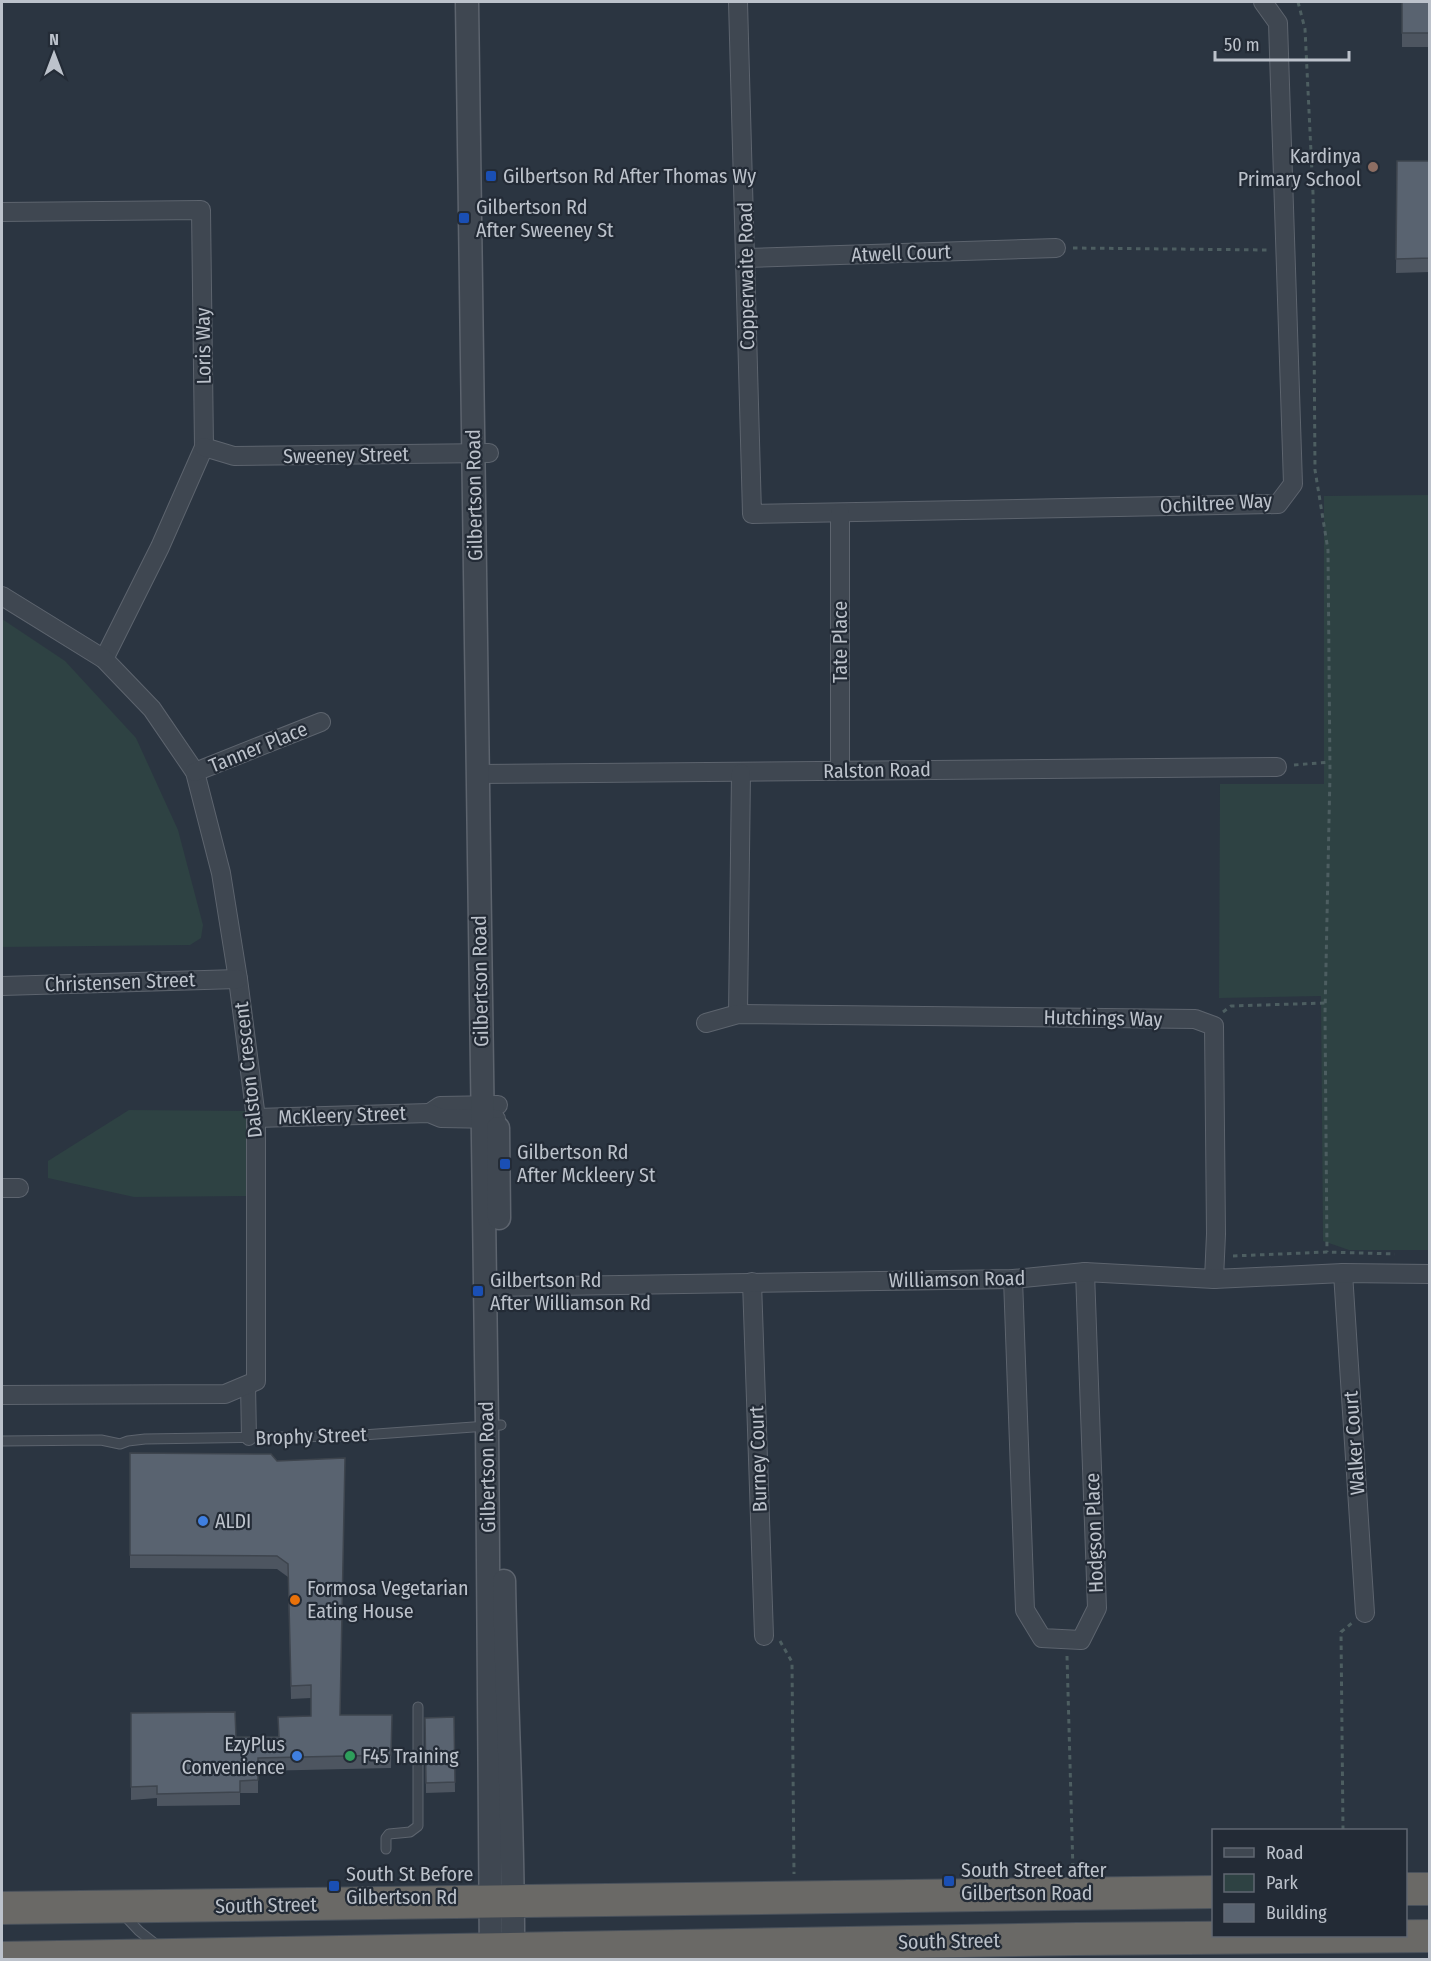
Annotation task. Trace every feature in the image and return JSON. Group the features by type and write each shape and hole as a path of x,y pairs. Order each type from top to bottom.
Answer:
{"highway":[{"path":"1407,1889 1430,1889"},
{"name":"South Street","path":"2,1908 1212,1892"},
{"name":"South Street","path":"1407,1937 1430,1936"},
{"name":"South Street","path":"2,1958 1077,1949 1403,1937"}],"street":[{"name":"Gilbertson Road","path":"467,2 481,453"},
{"name":"Gilbertson Road","path":"480,2 481,453 494,1425 506,1707 501,1954"},
{"name":"Copperwaite Road","path":"738,2 752,514"},
{"name":"Ochiltree Way","path":"752,514 1278,504 1293,484 1278,23 1263,2"},
{"name":"Loris Way","path":"2,212 201,210 204,447 160,547 104,659"},
{"name":"Atwell Court","path":"746,258 1056,248"},
{"name":"Sweeney Street","path":"204,447 234,456 481,453"},
{"name":"Tate Place","path":"840,513 840,770"},
{"name":"Dalston Crescent","path":"2,596 104,659 152,709 195,772 221,873 238,979 256,1118 256,1381 248,1384"},
{"name":"Tanner Place","path":"195,772 321,722"},
{"name":"Ralston Road","path":"485,774 1277,767"},
{"path":"738,1014 741,773"},
{"name":"Christensen Street","path":"2,986 238,979"},
{"name":"Hutchings Way","path":"706,1023 738,1014 1195,1019 1206,1023"},
{"path":"1206,1023 1214,1026 1216,1234 1214,1279"},
{"name":"McKleery Street","path":"256,1118 429,1113 441,1118 490,1112"},
{"name":"Williamson Road","path":"492,1287 1013,1279 1085,1272 1214,1279 1343,1273 1430,1274"},
{"name":"Hodgson Place","path":"1067,1639 1082,1640 1097,1608 1085,1272"},
{"name":"Walker Court","path":"1343,1273 1365,1613"},
{"path":"1013,1279 1025,1610 1042,1638 1067,1639"},
{"name":"Burney Court","path":"752,1282 764,1635"},
{"path":"2,1395 225,1394 248,1384 249,1438"}],"lane":[{"name":"Brophy Street","path":"2,1441 101,1440 120,1444 145,1439 349,1436 494,1425"},
{"path":"386,1849 386,1838 389,1834 410,1832 418,1826 418,1707"},
{"path":"118,1908 139,1932 170,1955"}],"path":[{"path":"1298,2 1305,29 1313,193 1315,470 1328,550 1330,762 1325,1004 1327,1252"},
{"path":"1056,248 1285,250"},
{"path":"1277,767 1330,762"},
{"path":"1206,1023 1231,1006 1325,1004"},
{"path":"1216,1234 1232,1256 1327,1252 1395,1254"},
{"path":"1343,1829 1341,1632 1365,1613"},
{"path":"764,1635 781,1641 792,1662 794,1879"},
{"path":"1067,1639 1073,1875"}],"green space":[{"path":"1429,495 1429,1250 1349,1250 1323,1241 1321,996 1219,998 1220,784 1324,784 1324,496"},
{"path":"2,619 65,661 136,738 178,830 203,925 201,938 190,945 2,947"},
{"path":"129,1110 246,1111 248,1196 134,1197 48,1178 48,1161"}],"building":[{"path":"1402,2 1430,2 1430,33 1402,33"},
{"path":"1397,161 1430,161 1430,258 1396,259"},
{"path":"130,1453 271,1454 277,1461 345,1458 340,1715 392,1715 391,1755 258,1758 258,1780 240,1781 240,1792 157,1794 157,1786 131,1787 131,1713 235,1712 236,1737 279,1737 278,1717 311,1716 311,1685 291,1686 288,1564 277,1556 130,1555"},
{"path":"454,1717 455,1782 426,1783 425,1718"}],"place":[{"name":"Kardinya Primary School","path":"1373,167"},
{"name":"Gilbertson Rd After Thomas Wy","path":"491,176"},
{"name":"Gilbertson Rd After Sweeney St","path":"464,218"},
{"name":"Gilbertson Rd After Mckleery St","path":"505,1164"},
{"name":"Gilbertson Rd After Williamson Rd","path":"478,1291"},
{"name":"ALDI","path":"203,1521"},
{"name":"Formosa Vegetarian Eating House","path":"295,1600"},
{"name":"EzyPlus Convenience","path":"297,1756"},
{"name":"F45 Training","path":"350,1756"},
{"name":"South Street after Gilbertson Road","path":"949,1881"},
{"name":"South St Before Gilbertson Rd","path":"334,1886"}]}
